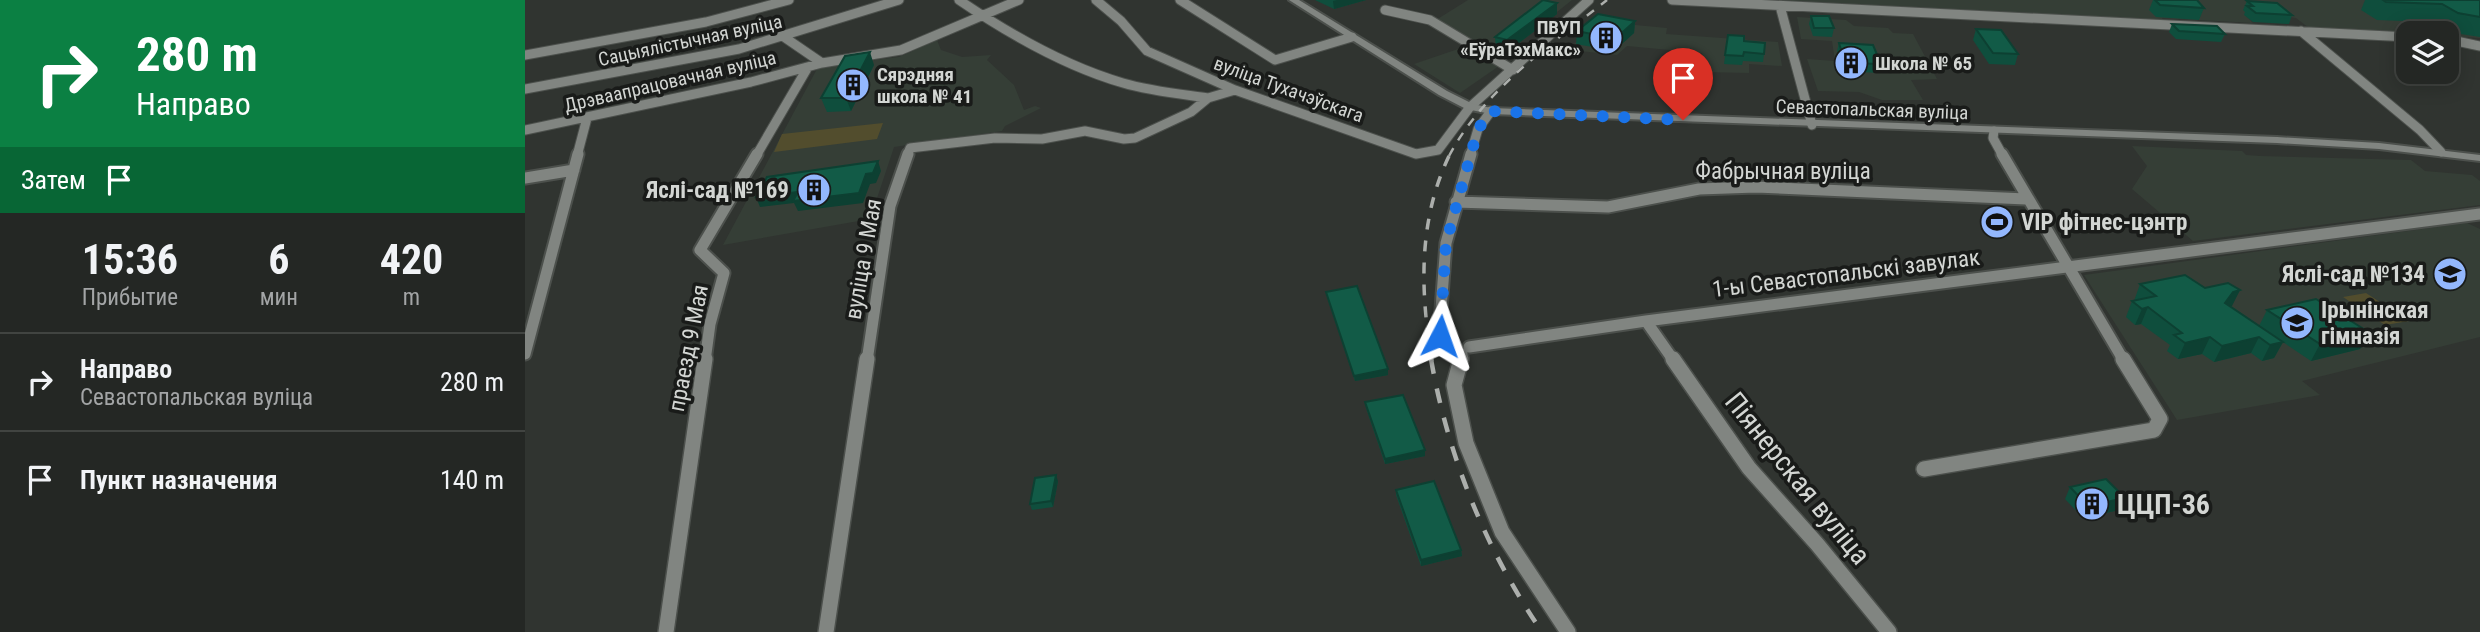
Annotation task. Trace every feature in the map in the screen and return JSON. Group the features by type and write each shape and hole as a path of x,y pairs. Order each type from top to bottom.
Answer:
{"street":[{"path":"525,55 705,22 789,0"},
{"name":"Сацыялістычная вуліца","path":"525,89 739,49 899,0"},
{"path":"959,0 980,15 1089,72 1124,83 1208,98"},
{"name":"Дрэваапрацовачная вуліца","path":"525,130 822,63 901,50 1019,0"},
{"name":"вуліца Тухачэўскага","path":"1096,0 1147,51 1235,90 1416,154 1438,150 1470,107"},
{"path":"1180,0 1275,60 1352,37"},
{"name":"Севастопальская вуліца","path":"1293,0 1470,107 1491,111 1812,125 2277,140 2441,152 2479,158"},
{"path":"1470,107 1589,0"},
{"path":"1672,0 2396,36"},
{"path":"1780,6 1812,125"},
{"path":"1385,10 1430,20 1513,70"},
{"path":"2301,32 2420,130 2441,152"},
{"path":"784,37 822,63"},
{"path":"2459,41 2480,46"},
{"name":"праезд 9 Мая","path":"666,632 710,324 724,274 701,250 808,67"},
{"name":"вуліца 9 Мая","path":"826,632 890,206 910,148 995,138 1042,139 1085,131 1124,139 1135,138 1191,112 1208,98 1235,90"},
{"path":"1440,336 1446,243 1478,129 1491,111"},
{"path":"525,354 587,118"},
{"path":"1924,469 2154,430 2159,425 2159,419 2026,199 1993,138 1994,131"},
{"path":"525,178 574,170"},
{"name":"Фабрычная вуліца","path":"1456,202 1608,207 1699,189 1756,187 2026,199"},
{"name":"1-ы Севастопальскі завулак","path":"1568,632 1502,532 1465,443 1454,385 1466,351 1646,321 2480,214"},
{"name":"Піянерская вуліца","path":"1646,321 1749,468 1817,544 1889,632"}],"shaded area":[{"path":"1468,0 1572,0 1507,52 1489,44 1481,46 1436,20"},
{"path":"1775,0 2480,0 2480,38 2459,37 2459,21 2396,21 2396,31 2309,28 2296,18 2290,17 2246,16 2253,23 2162,18 2163,20"},
{"path":"1797,17 1846,20 1854,26 1888,28 1893,33 1913,34 1937,79 1911,80 1923,100 1882,100 1859,92 1818,91 1807,59 1835,61 1832,41 1801,39"},
{"path":"1625,24 1667,28 1666,34 1778,42 1782,66 1749,64 1749,73 1703,72 1702,53 1627,46 1617,55 1580,51 1572,46 1591,28"},
{"path":"937,40 941,50 962,57 991,55 987,60 1014,85 1024,110 1035,106 1041,108 1005,126 1002,131 894,147 870,219 723,245 818,67 899,57"},
{"path":"1464,47 1499,66 1460,93 1414,64"},
{"path":"883,123 877,139 774,152 782,134"},
{"path":"2132,146 2242,151 2246,155 2260,156 2411,160 2425,171 2472,175 2480,181 2480,205 2193,241 2132,189 2147,166"},
{"name":"Ірынінская гімназія","path":"2467,223 2480,229 2480,337 2302,381 2320,395 2177,420 2084,275"},
{"path":"2366,293 2409,321 2385,325 2343,297"}],"building":[{"path":"1543,0 1557,3 1507,40 1495,37"},
{"path":"2155,0 2197,0 2204,8 2160,5"},
{"path":"2383,0 2480,0 2480,17 2458,13 2442,4"},
{"path":"2247,1 2277,3 2292,15 2256,13 2247,6 2253,6"},
{"path":"1598,14 1635,21 1615,39 1577,31"},
{"path":"1811,16 1829,16 1834,28 1814,28"},
{"path":"2172,24 2217,26 2225,34 2179,31"},
{"path":"1976,29 2001,30 2018,54 1993,53"},
{"path":"1728,35 1744,36 1744,41 1765,43 1764,54 1744,52 1743,56 1725,55"},
{"path":"1839,43 1873,45 1881,64 1845,63"},
{"path":"870,52 846,98 821,98 845,56"},
{"path":"878,161 873,173 866,174 859,193 793,201 798,192 756,197 767,177"},
{"path":"2185,275 2205,288 2228,283 2240,290 2233,292 2225,303 2283,342 2270,345 2259,337 2222,346 2210,337 2185,343 2174,335 2182,333 2148,307 2142,309 2132,301 2156,296 2140,284"},
{"path":"1357,286 1388,369 1354,376 1326,292"},
{"path":"2316,299 2370,333 2320,344 2267,310"},
{"path":"1403,395 1425,450 1385,459 1365,402"},
{"path":"1056,475 1051,501 1030,504 1035,478"},
{"path":"2106,479 2125,498 2088,506 2070,487"},
{"path":"1434,481 1461,550 1421,560 1396,490"}],"railway":[{"path":"1450,155 1480,110 1499,90 1541,52 1607,0"},
{"path":"1432,361 1424,282 1427,230 1432,204 1450,155"},
{"path":"1431,359 1448,431 1472,502 1503,569 1542,632"}],"place":[{"name":"ПВУП «ЕўраТэхМакс»","path":"1606,38"},
{"name":"Школа № 65","path":"1851,63"},
{"name":"Сярэдняя школа № 41","path":"853,85"},
{"name":"Яслі-сад №169","path":"814,190"},
{"name":"VIP фітнес-цэнтр","path":"1997,222"},
{"name":"Яслі-сад №134","path":"2450,274"},
{"name":"Ірынінская гімназія","path":"2297,323"},
{"name":"ЦЦП-36","path":"2092,504"}],"route":[{"path":"1440,336 1446,243 1478,129 1491,111 1683,120"}]}
